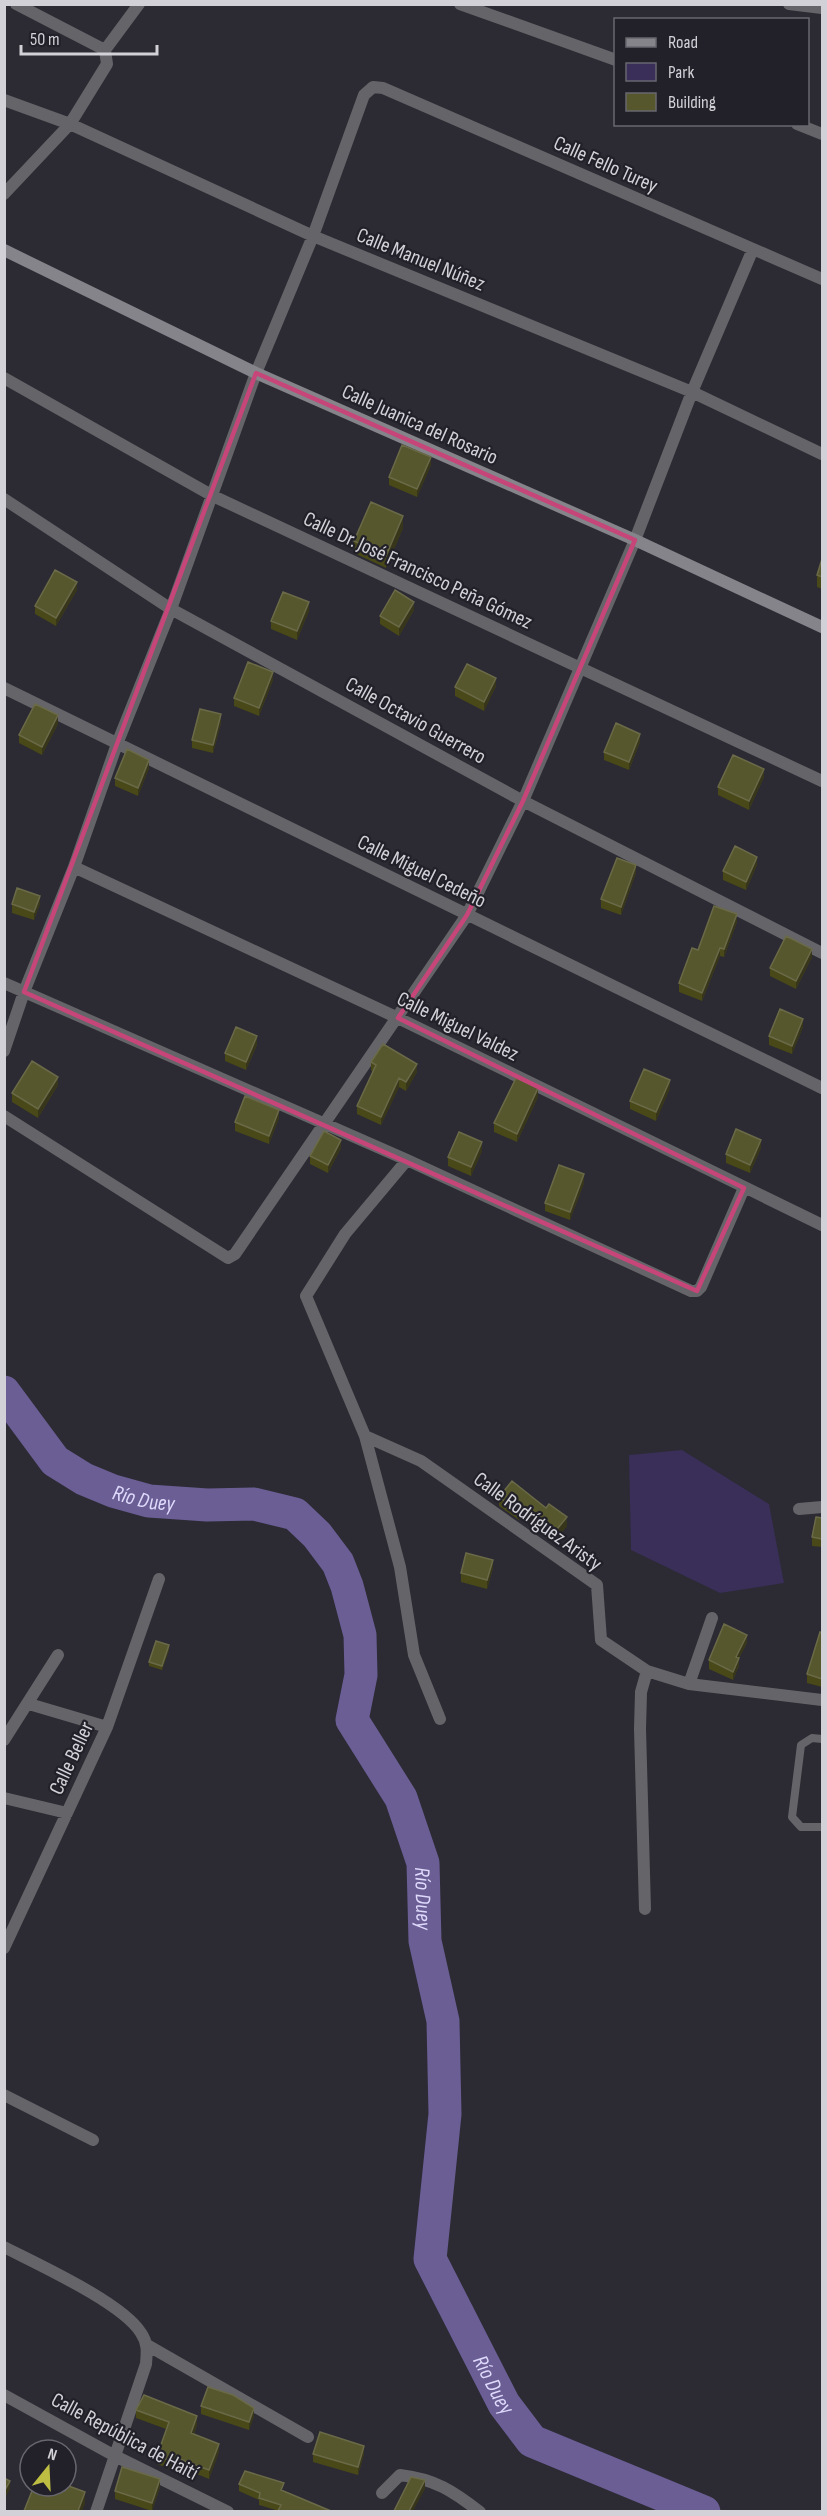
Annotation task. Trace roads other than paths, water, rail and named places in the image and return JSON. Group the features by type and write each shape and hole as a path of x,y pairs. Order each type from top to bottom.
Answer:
{"street":[{"path":"16,4 105,50"},
{"path":"4,194 70,124 107,64 105,50 139,4"},
{"path":"460,4 614,60"},
{"path":"789,4 822,8"},
{"name":"Calle Fello Turey","path":"313,236 364,94 373,87 383,88 822,279"},
{"name":"Calle Manuel Núñez","path":"4,100 70,124 313,236 692,392 822,454"},
{"path":"802,126 822,134"},
{"path":"4,1051 24,992 74,867 117,744 213,496 256,373 313,236"},
{"path":"4,1116 228,1258 235,1254 467,915 524,801 579,667 635,540 692,392 753,249"},
{"name":"Calle Juanica del Rosario","path":"4,250 256,373 635,540 822,627"},
{"name":"Calle Dr. José Francisco Peña Gómez","path":"4,378 213,496 822,781"},
{"name":"Calle Octavio Guerrero","path":"4,499 171,609 524,801 822,953"},
{"name":"Calle Miguel Cedeño","path":"4,688 822,1088"},
{"name":"Calle Miguel Valdez","path":"74,867 398,1017 822,1225"},
{"path":"4,983 407,1160 691,1292 701,1287 744,1188"},
{"path":"407,1160 345,1234 306,1296 365,1436 400,1567 414,1655 440,1719"},
{"name":"Calle Rodríguez Aristy","path":"365,1436 421,1461 597,1585 601,1640 647,1671 689,1684 822,1700"},
{"path":"799,1509 822,1507"},
{"name":"Calle Beller","path":"6,1941 107,1727 159,1579"},
{"path":"689,1684 712,1618"},
{"path":"5,1739 58,1655"},
{"path":"645,1909 640,1692 647,1671"},
{"path":"29,1704 107,1727"},
{"path":"4,1798 67,1813"},
{"path":"4,2095 93,2140"},
{"path":"4,2247 85,2289 121,2312 140,2331 147,2345 146,2364 96,2511"},
{"path":"147,2345 308,2437"},
{"name":"Calle República de Haití","path":"4,2395 115,2456 228,2511"},
{"path":"382,2493 400,2475 420,2477 451,2489 480,2511"}],"lane":[{"path":"822,1739 812,1738 801,1745 792,1817 801,1827 822,1827"}],"waterway":[{"name":"Río Duey","path":"4,1392 55,1461 84,1479 113,1491 149,1501 207,1505 254,1504 295,1514 317,1535 338,1563 347,1586 360,1635 361,1675 352,1720 401,1798 423,1863 425,1941 443,2021 445,2114 430,2259 504,2404 532,2441 704,2512"}]}
